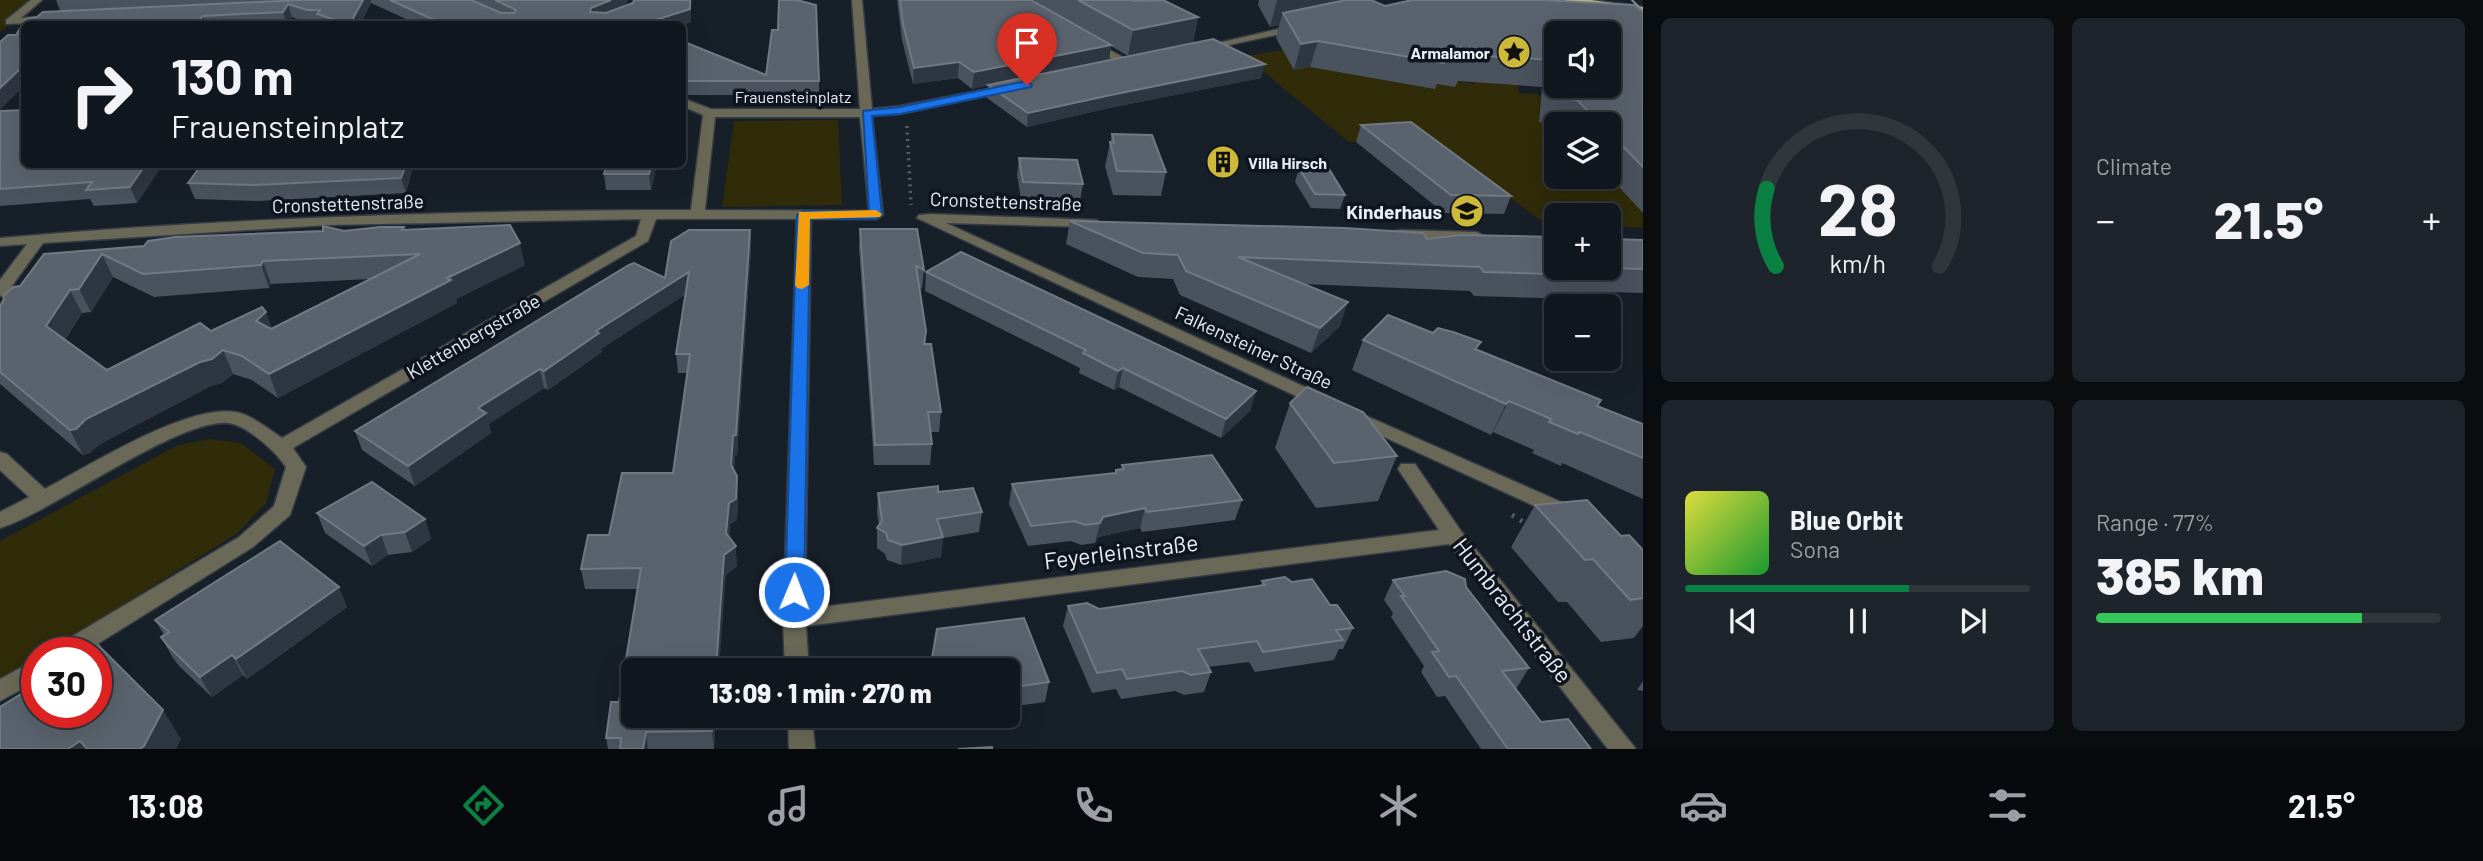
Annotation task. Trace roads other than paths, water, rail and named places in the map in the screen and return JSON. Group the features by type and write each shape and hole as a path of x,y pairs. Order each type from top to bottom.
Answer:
{"main road":[{"path":"1569,0 1643,4"},
{"path":"1612,2 1643,10"}],"street":[{"path":"21,21 10,22 37,0"},
{"path":"857,0 866,113 900,110 1021,86"},
{"path":"28,21 65,19"},
{"path":"1194,50 1313,25"},
{"path":"1075,33 1128,64"},
{"path":"1115,67 1142,61"},
{"path":"686,103 709,113"},
{"name":"Frauensteinplatz","path":"709,113 866,113 876,215 698,214 709,113"},
{"name":"Klettenbergstraße","path":"282,446 643,238 650,214"},
{"name":"Cronstettenstraße","path":"0,242 343,221 698,214"},
{"path":"796,658 794,618 804,215"},
{"name":"Cronstettenstraße","path":"918,218 1105,224"},
{"name":"Falkensteiner Straße","path":"918,218 1590,523"},
{"path":"1383,233 1489,237"},
{"path":"0,291 38,239"},
{"path":"0,521 175,429 215,418 237,418 282,446 296,467 283,510 246,542 90,637"},
{"path":"0,459 42,498"},
{"name":"Humbrachtstraße","path":"1408,469 1454,536 1623,749"},
{"name":"Feyerleinstraße","path":"794,618 1454,536"},
{"path":"0,691 21,679"},
{"path":"801,728 802,749"}],"tram line":[{"path":"1632,0 1643,11"}],"place":[{"name":"Armalamor","path":"1514,52"},
{"name":"Villa Hirsch","path":"1223,162"},
{"name":"Kinderhaus","path":"1467,211"}]}
